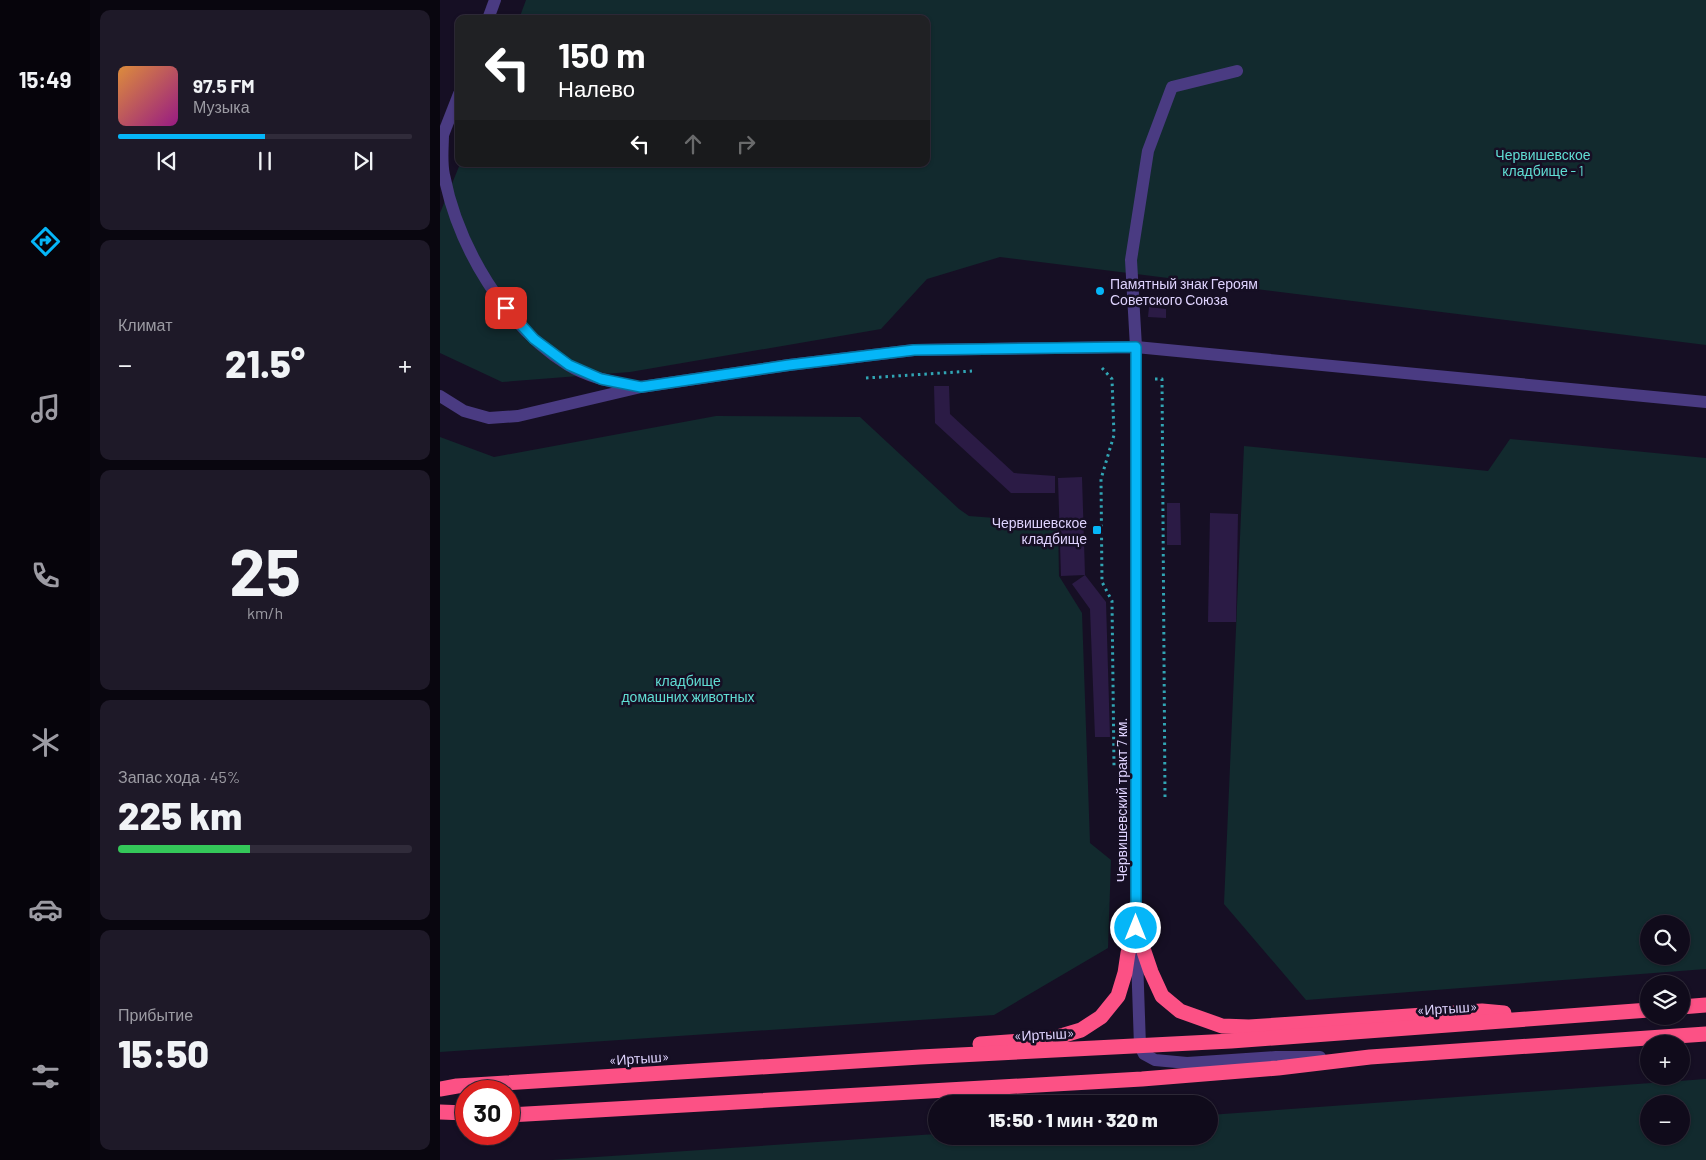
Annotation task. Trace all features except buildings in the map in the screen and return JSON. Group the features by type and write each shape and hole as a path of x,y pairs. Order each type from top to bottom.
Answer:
{"highway":[{"path":"1136,928 1151,972 1162,996 1180,1011 1222,1026 1250,1027 1482,1011 1542,1017"},
{"path":"920,1057 968,1045 1051,1038 1081,1030 1101,1017 1118,996 1136,928"},
{"path":"1690,1007 1706,1006"},
{"name":"«Иртыш»","path":"440,1089 457,1086 920,1057 1231,1042 1640,1011"},
{"path":"520,1114 1142,1079 1278,1068 1370,1057 1706,1034"},
{"path":"440,1112 455,1113"}],"street":[{"path":"489,15 495,0"},
{"name":"Червишевский тракт 7 км.","path":"1140,1046 1136,928 1136,347 1133,322 1131,260 1148,151 1172,87 1237,71"},
{"path":"455,104 442,138 443,173 452,208 466,245 483,275 506,308 534,339 569,365 601,379 641,387"},
{"path":"440,396 464,412 489,418 518,416 641,387 789,365 914,350 1136,347 1706,402"},
{"path":"1140,1046 1144,1054 1155,1060 1187,1063 1276,1057 1370,1057"}],"path":[{"path":"1099,364 1112,379 1114,435 1101,479 1102,582 1112,601 1114,767"},
{"path":"856,378 982,370"},
{"path":"1112,379 1162,380 1165,798"}],"green space":[{"name":"Червишевское кладбище - 1","path":"526,0 1706,0 1706,345 1000,257 927,279 881,329 630,372 502,382 440,353 440,213 459,167 930,167 930,15 520,15"},
{"name":"кладбище домашних животных","path":"716,416 860,417 959,509 969,516 1058,523 1059,576 1082,613 1090,843 1111,860 1108,948 994,1015 440,1052 440,437 494,457"},
{"path":"1510,439 1706,458 1706,969 1306,1000 1224,904 1244,446 1488,471"},
{"path":"1706,1079 1706,1160 552,1160 928,1135 928,1145 1218,1145 1218,1114 1640,1084 1690,1085 1690,1080"}],"place":[{"name":"Памятный знак Героям Советского Союза","path":"1100,291"},
{"name":"Червишевское кладбище","path":"1097,530"}],"route":[{"path":"506,308 534,339 569,365 601,379 641,387 789,365 914,350 1136,347 1136,928"}]}
